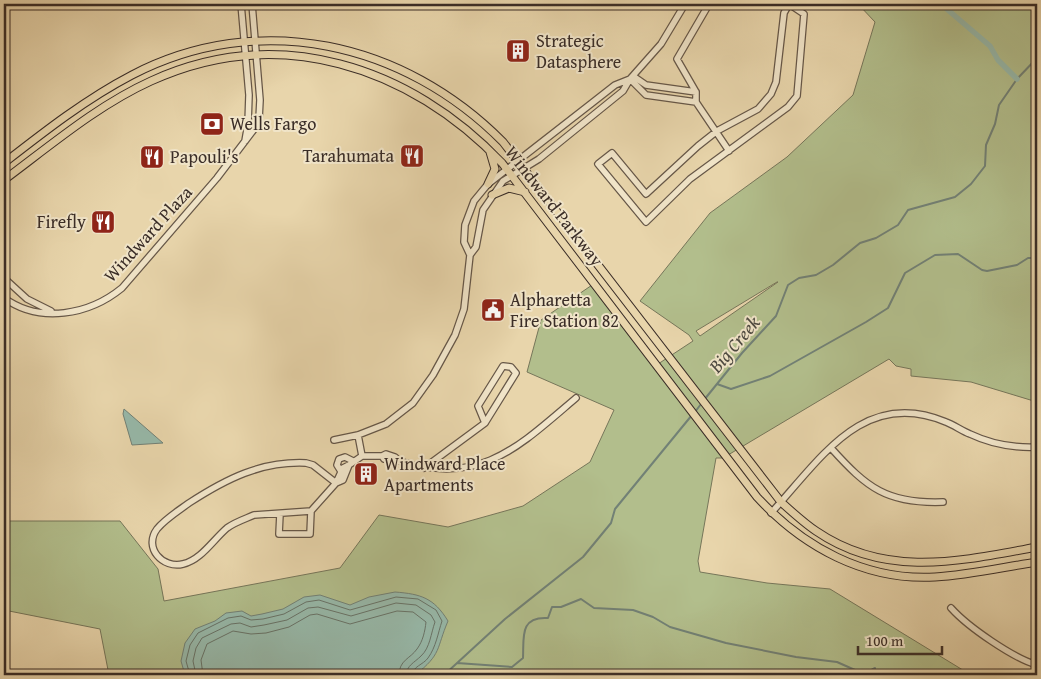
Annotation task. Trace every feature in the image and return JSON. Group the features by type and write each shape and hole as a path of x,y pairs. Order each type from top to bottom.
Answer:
{"main road":[{"name":"Windward Parkway","path":"4,163 64,116 132,75 190,52 255,41 308,43 332,46 394,66 439,89 459,102 486,125 519,160 781,502 816,532 849,548 890,561 932,563 966,560 1037,547"},
{"name":"Windward Parkway","path":"4,180 98,111 139,87 181,70 212,62 257,56 304,57 345,64 370,72 439,108 490,149 513,175 771,513 787,527 823,551 848,563 878,572 906,576 934,577 1037,562"},
{"path":"488,184 495,169 490,149"},
{"path":"492,195 509,188 525,192"}],"street":[{"path":"241,4 249,114 244,145"},
{"name":"Windward Plaza","path":"4,298 32,312 78,311 99,304 122,288 244,145 259,119 257,56 252,4"},
{"path":"470,255 476,247 483,210 503,182 623,92 631,78 661,44 686,4"},
{"path":"710,4 677,59 696,92 696,102 730,151"},
{"path":"789,4 804,14 797,96 788,107 690,179 646,222 598,164 612,153 646,194 717,131 758,109 771,94 776,82 784,12 789,4"},
{"path":"631,78 646,94 696,102"},
{"path":"334,440 358,435 386,424 398,416 418,397 434,375 461,320 466,298 470,255 464,242 468,215 474,201 488,184 615,85 631,78 646,85 696,92"},
{"path":"646,85 646,94"},
{"path":"588,106 596,114"},
{"name":"Windward Plaza","path":"4,278 15,290 32,302 56,312"},
{"path":"424,468 485,422 516,373 511,367 503,366 478,406 485,422"},
{"path":"280,514 279,534 310,534 311,511 351,463 362,456 382,456 386,454 399,461 424,468 449,470 472,468 495,460 542,426 576,398"},
{"path":"771,513 839,437 873,418 898,414 939,419 972,435 996,443 1037,447"},
{"path":"358,435 362,456"},
{"path":"830,448 864,481 882,494 910,502 943,502"},
{"path":"343,474 337,465 339,458 345,457 351,463"},
{"path":"311,511 254,516 232,524 197,556 181,565 165,563 155,553 152,545 156,530 172,515 216,485 247,471 276,465 306,463 313,465 336,483"},
{"path":"951,608 961,619 1016,656 1035,665 1037,654"}],"green space":[{"path":"858,4 1037,4 1037,402 971,382 911,376 911,369 896,366 889,359 723,458 716,458 698,561 700,572 767,583 830,589 971,675 109,675 100,629 4,610 4,521 120,521 158,569 164,601 340,568 379,515 448,527 523,506 590,462 614,410 527,372 541,320 595,283 655,366 693,341 689,335 640,301 710,213 787,157 853,95 875,22","holes":["778,282 700,336 696,331"]}],"water":[{"path":"124,409 163,443 132,445 123,414"},
{"path":"395,592 420,596 432,602 448,621 434,656 415,675 185,675 181,661 185,643 195,629 215,621 226,613 242,611 251,616 262,614 283,609 304,597 320,595 350,605 369,597"}],"waterway":[{"path":"941,4 990,46 998,60 1017,79"},
{"name":"Big Creek","path":"704,400 742,353 776,316 788,285 799,278 816,275 833,265 860,243 876,238 898,225 908,210 955,197 971,184 985,166 986,145 995,124 999,105 1017,79 1037,58"},
{"path":"717,384 731,389 770,376 866,322 888,308 905,273 935,255 958,254 982,270 987,271 1017,265 1028,258 1037,258"},
{"name":"Big Creek","path":"695,412 701,404"},
{"name":"Big Creek","path":"444,675 505,619 583,557 611,523 615,509 692,415"},
{"path":"457,663 512,667 523,658 525,630 532,621 539,618 548,618 552,607 561,607 581,599 594,608 633,610 653,617 670,627 726,643 796,657 837,662 864,674 875,668 875,675"},
{"path":"901,675 909,673 914,675"}],"place":[{"name":"Strategic Datasphere","path":"518,51"},
{"name":"Wells Fargo","path":"212,124"},
{"name":"Tarahumata","path":"412,156"},
{"name":"Papouli's","path":"152,157"},
{"name":"Firefly","path":"103,222"},
{"name":"Alpharetta Fire Station 82","path":"493,310"},
{"name":"Windward Place Apartments","path":"366,474"}]}
